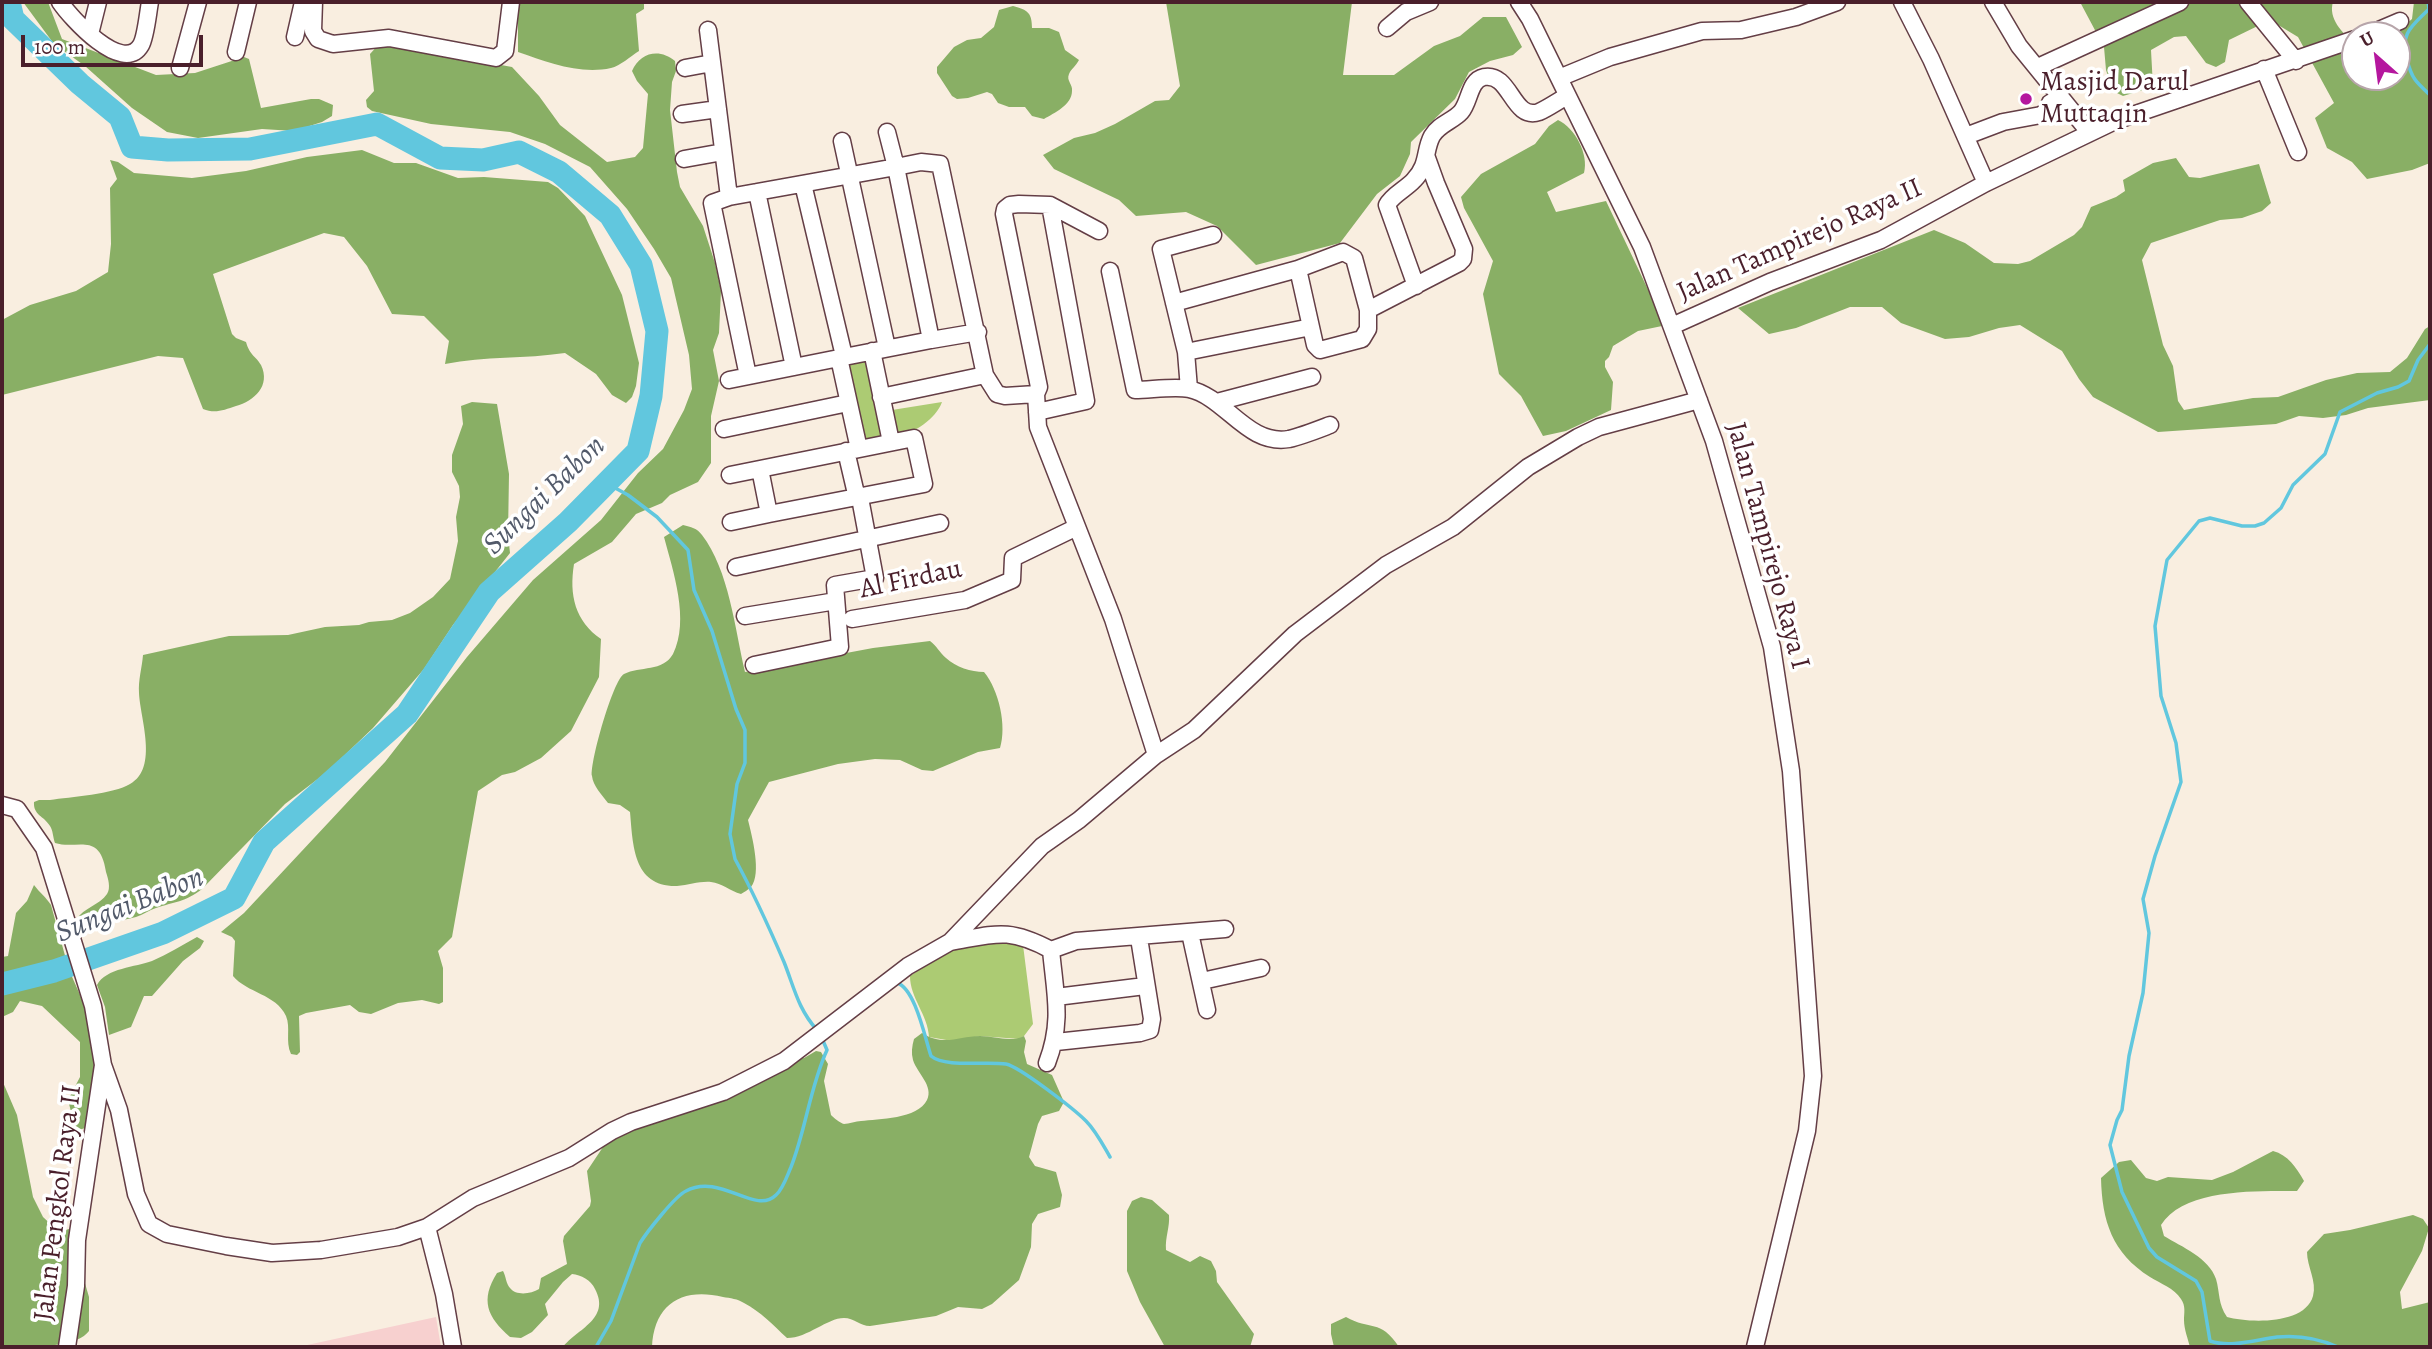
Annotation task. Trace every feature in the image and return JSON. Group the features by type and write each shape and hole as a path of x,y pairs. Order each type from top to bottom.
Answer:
{"street":[{"path":"60,2 71,18 90,34 108,48 123,54 141,45 150,2"},
{"path":"90,34 98,2"},
{"path":"180,68 198,2"},
{"path":"236,52 248,2"},
{"path":"297,2 310,3"},
{"path":"310,3 313,30 318,39 333,44 389,38 496,58 505,51 510,2"},
{"path":"1387,29 1406,12 1430,2"},
{"name":"Jalan Tampirejo Raya I","path":"1519,2 1530,19 1642,247 1714,441 1772,647 1791,771 1813,1076 1807,1131 1755,1347"},
{"path":"1559,78 1610,57 1702,31 1741,30 1796,17 1837,2"},
{"path":"1902,2 1931,59 1986,183"},
{"path":"1993,2 2019,46 2089,132"},
{"path":"2038,67 2180,2"},
{"path":"2248,2 2296,61"},
{"path":"295,37 310,3"},
{"path":"708,30 729,197"},
{"name":"Jalan Tampirejo Raya II","path":"1672,326 1770,282 1881,240 1986,183 2115,121 2341,44"},
{"path":"685,68 712,63"},
{"path":"2263,69 2298,152"},
{"path":"1416,286 1387,205 1389,200 1413,182 1427,158 1432,136 1438,128 1459,114 1475,82 1484,77 1503,84 1522,110 1530,113 1539,112 1567,96"},
{"path":"1966,136 2003,122 2041,116 2050,103 2060,98"},
{"path":"682,114 718,109"},
{"path":"887,132 931,340"},
{"path":"842,141 880,350 881,397 891,442"},
{"path":"684,159 723,152"},
{"path":"1368,310 1459,263 1465,254 1427,158"},
{"path":"748,376 712,203 729,197 921,162 940,164 978,332 985,375 997,394 1036,394"},
{"path":"754,665 840,647 835,585 875,578 859,498 841,357 803,184"},
{"path":"757,192 794,367"},
{"path":"1099,231 1050,205 1010,205 1005,209 1040,387 1036,394 1038,426 1113,619 1156,755"},
{"path":"1037,412 1086,401 1050,205"},
{"path":"1189,389 1186,352 1161,249 1213,235"},
{"path":"1174,303 1298,269 1343,252 1354,257 1368,310 1368,330 1363,339 1320,350 1315,345 1298,269"},
{"path":"1110,271 1135,390 1189,389 1217,402 1245,426 1265,436 1287,439 1330,425"},
{"path":"1186,352 1311,327"},
{"path":"729,380 978,332"},
{"path":"881,397 985,375"},
{"path":"1217,402 1312,377"},
{"path":"2,806 18,809 44,848 93,1006 103,1065 118,1110 136,1194 146,1220 167,1234 272,1253 321,1250 398,1237 427,1227 473,1198 569,1158 612,1131 723,1092 756,1077 808,1043 908,967 950,942 1042,846 1079,820 1156,755 1194,730 1295,634 1386,565 1453,527 1546,454 1599,427 1699,400"},
{"path":"724,429 848,404"},
{"path":"730,475 914,438 924,484 731,522"},
{"path":"760,469 769,514"},
{"path":"736,566 940,523"},
{"name":"Al Firdau","path":"852,620 965,600 1012,580 1013,558 1077,527"},
{"path":"745,616 836,601"},
{"path":"950,942 1009,933 1030,939 1051,950 1076,941 1225,929"},
{"path":"1190,933 1207,1010"},
{"path":"1055,1042 1148,1031 1152,1019 1139,937"},
{"path":"1047,1063 1055,1042 1058,1018 1051,950"},
{"path":"1202,981 1261,968"},
{"path":"1056,997 1145,986"},
{"name":"Jalan Pengkol Raya II","path":"67,1347 76,1286 77,1240 103,1065"},
{"path":"427,1227 453,1347"}],"shaded area":[{"path":"436,1317 441,1347 298,1347"}],"green space":[{"path":"23,2 48,2 62,39 156,75 195,73 244,57 249,59 261,108 319,99 333,105 332,116 294,131 262,129 198,138 167,132 132,108 85,66 54,44"},
{"path":"518,2 644,2 644,9 636,14 639,51 614,67 599,70 576,69 518,52"},
{"path":"1166,2 1352,2 1343,75 1394,75 1434,46 1460,36 1483,17 1506,17 1522,47 1513,55 1490,61 1469,72 1455,99 1411,142 1410,154 1400,176 1377,194 1340,243 1256,265 1217,226 1186,212 1136,216 1119,200 1054,169 1043,155 1074,138 1115,124 1155,101 1169,100 1180,86"},
{"path":"2080,2 2333,2 2332,14 2341,30 2341,91 2411,91 2410,21 2414,2 2430,2 2430,163 2412,170 2367,179 2352,162 2327,148 2315,118 2334,103 2298,37 2270,20 2229,40 2225,62 2216,67 2206,63 2186,36 2174,37 2151,50 2153,87 2123,96 2113,91 2106,70 2104,47"},
{"path":"1013,6 1028,13 1032,28 1049,28 1059,32 1065,50 1079,60 1068,76 1072,89 1069,100 1062,108 1044,119 1032,116 1025,107 1009,107 998,103 992,94 987,92 957,99 952,96 937,73 937,67 954,47 967,40 981,38 994,27 999,10"},
{"path":"380,43 512,67 539,96 560,125 607,162 635,157 643,148 648,94 632,71 636,65 645,56 657,53 675,61 670,110 680,187 703,226 721,291 719,333 713,350 719,381 711,416 711,463 698,482 670,495 662,503 636,514 612,542 574,564 572,586 576,606 585,624 601,639 599,677 571,731 541,758 515,772 502,775 478,791 452,937 438,951 443,968 443,1002 439,1004 422,1000 398,1003 371,1014 359,1012 350,1005 306,1013 299,1016 300,1052 297,1055 291,1054 289,1049 286,1016 281,1009 269,998 233,976 235,941 221,932 244,913 385,762 467,657 533,580 601,520 638,473 663,449 692,389 689,355 671,278 627,209 590,167 545,144 510,132 431,124 372,111 367,107 366,100 374,91 370,54"},
{"path":"1558,120 1575,135 1585,166 1584,173 1547,192 1556,212 1606,201 1662,319 1662,326 1638,331 1613,346 1605,361 1605,367 1613,382 1611,410 1566,431 1543,436 1521,396 1499,374 1483,294 1493,261 1464,208 1461,197 1481,174 1535,144 1549,126"},
{"path":"362,150 394,163 416,163 458,178 484,177 548,182 558,188 585,216 622,295 639,363 632,397 626,403 612,395 596,374 565,353 445,364 449,341 424,316 392,314 367,266 344,237 324,233 213,274 232,334 246,342 264,373 259,392 243,404 220,411 203,409 183,358 158,356 2,395 2,320 30,305 76,291 108,272 111,244 110,188 117,179 110,160 134,173 192,178"},
{"path":"2176,158 2189,177 2200,178 2259,164 2271,203 2262,211 2242,218 2220,220 2151,243 2142,260 2163,345 2173,366 2178,401 2184,410 2253,398 2278,397 2326,380 2357,373 2390,372 2407,358 2425,329 2430,326 2430,400 2368,408 2323,418 2299,416 2276,424 2158,432 2093,397 2062,351 2020,325 1969,337 1945,339 1901,323 1882,307 1850,307 1796,328 1769,334 1738,308 1934,230 1965,243 1994,263 2018,264 2030,261 2074,235 2082,227 2091,207 2125,191 2123,180 2153,163"},
{"path":"868,360 884,435 863,440 847,364"},
{"path":"472,402 497,404 509,474 510,553 453,625 424,669 373,728 327,772 285,804 202,889 185,899 139,916 83,932 77,919 108,892 109,883 103,859 93,847 55,843 51,828 37,813 34,802 114,790 139,777 146,755 139,688 143,655 229,636 288,635 325,627 392,620 410,613 433,597 450,579 458,541 456,517 460,497 459,486 452,472 452,455 463,424 461,406"},
{"path":"942,402 935,414 923,425 896,437 892,410"},
{"path":"683,525 700,533 719,565 730,600 745,672 873,648 930,641 950,661 964,668 984,672 998,698 1003,729 1000,748 978,752 933,771 922,770 900,760 875,759 838,764 769,782 748,820 756,864 754,881 750,888 741,894 711,882 677,886 652,880 638,862 632,838 630,812 620,805 608,803 594,783 592,768 603,722 619,680 624,674 663,664 673,654 678,641 678,596 664,537"},
{"path":"34,885 51,905 69,970 85,1006 90,1038 99,1064 85,1128 79,1130 75,1127 68,1100 80,1077 80,1042 42,1006 20,1001 13,1012 2,1017 2,957 8,956 16,913 27,901"},
{"path":"197,937 204,941 200,948 183,961 152,996 144,996 131,1027 109,1035 105,1007 97,985 101,979 114,972 152,961"},
{"path":"992,940 1023,945 1033,1024 1019,1039 980,1036 952,1041 929,1037 910,976 953,947"},
{"path":"922,1033 944,1040 980,1036 1013,1039 1024,1036 1027,1064 1052,1075 1064,1102 1059,1111 1042,1116 1029,1157 1035,1166 1056,1172 1062,1195 1060,1207 1038,1214 1032,1224 1031,1247 1019,1280 992,1304 982,1309 958,1307 936,1316 870,1326 844,1318 802,1335 787,1338 742,1302 731,1298 695,1295 673,1302 665,1310 658,1320 652,1347 563,1347 596,1316 599,1308 599,1299 591,1283 572,1274 545,1304 548,1315 532,1332 521,1338 510,1337 491,1315 488,1308 489,1292 497,1273 503,1271 513,1291 528,1293 539,1289 541,1278 567,1264 564,1236 590,1206 587,1171 607,1141 788,1060 804,1058 816,1051 821,1052 828,1064 824,1081 831,1115 837,1120 846,1124 907,1114 922,1106 929,1095 912,1055 914,1039"},
{"path":"2,1080 17,1115 33,1197 43,1217 59,1232 69,1229 89,1297 89,1331 82,1337 62,1344 2,1347"},
{"path":"2273,1151 2295,1166 2304,1181 2297,1191 2243,1192 2204,1198 2186,1204 2172,1213 2161,1225 2164,1236 2207,1265 2216,1279 2222,1308 2227,1317 2262,1321 2288,1317 2299,1312 2308,1305 2314,1290 2307,1252 2324,1234 2413,1215 2423,1219 2429,1228 2422,1251 2400,1292 2402,1309 2430,1302 2430,1347 2190,1347 2181,1299 2171,1289 2137,1268 2126,1257 2112,1235 2104,1208 2101,1178 2119,1162 2131,1160 2146,1178 2157,1181 2168,1177 2212,1180"},
{"path":"1141,1197 1152,1200 1169,1215 1166,1250 1190,1262 1200,1256 1211,1261 1217,1282 1254,1334 1250,1347 1165,1347 1140,1302 1127,1271 1127,1211 1132,1201"},
{"path":"1346,1317 1380,1328 1399,1347 1334,1347 1331,1324"}],"waterway":[{"name":"Sungai Babon","path":"2,984 54,971 163,933 234,898 264,842 407,714 489,592 568,522 638,451 651,396 657,331 641,265 610,215 559,172 519,152 483,160 440,158 377,124 250,149 168,150 132,147 120,117 80,84 13,19 9,2"},
{"path":"2428,2 2429,9 2406,37 2405,51 2413,76 2430,95"},
{"path":"2338,1347 2293,1337 2235,1344 2210,1341 2202,1292 2196,1281 2157,1257 2149,1248 2122,1192 2110,1145 2122,1110 2129,1056 2143,993 2149,933 2143,899 2181,782 2176,743 2161,696 2155,626 2167,560 2199,521 2210,518 2242,526 2264,523 2281,508 2293,485 2325,454 2340,412 2377,393 2409,381 2418,360 2430,344"},
{"path":"606,483 628,495 657,517 688,550 694,590 712,631 745,730 745,763 737,784 730,834 735,859 773,936 801,1006 817,1030"},
{"path":"897,983 909,994 914,1004 931,1056 946,1062 1006,1064 1023,1072 1086,1121 1110,1157"},
{"path":"596,1347 611,1321 640,1243 681,1194 699,1187 711,1187 758,1201 767,1200 781,1189 796,1153 816,1079 827,1050 821,1036"}],"place":[{"name":"Masjid Darul Muttaqin","path":"2026,99"}]}
